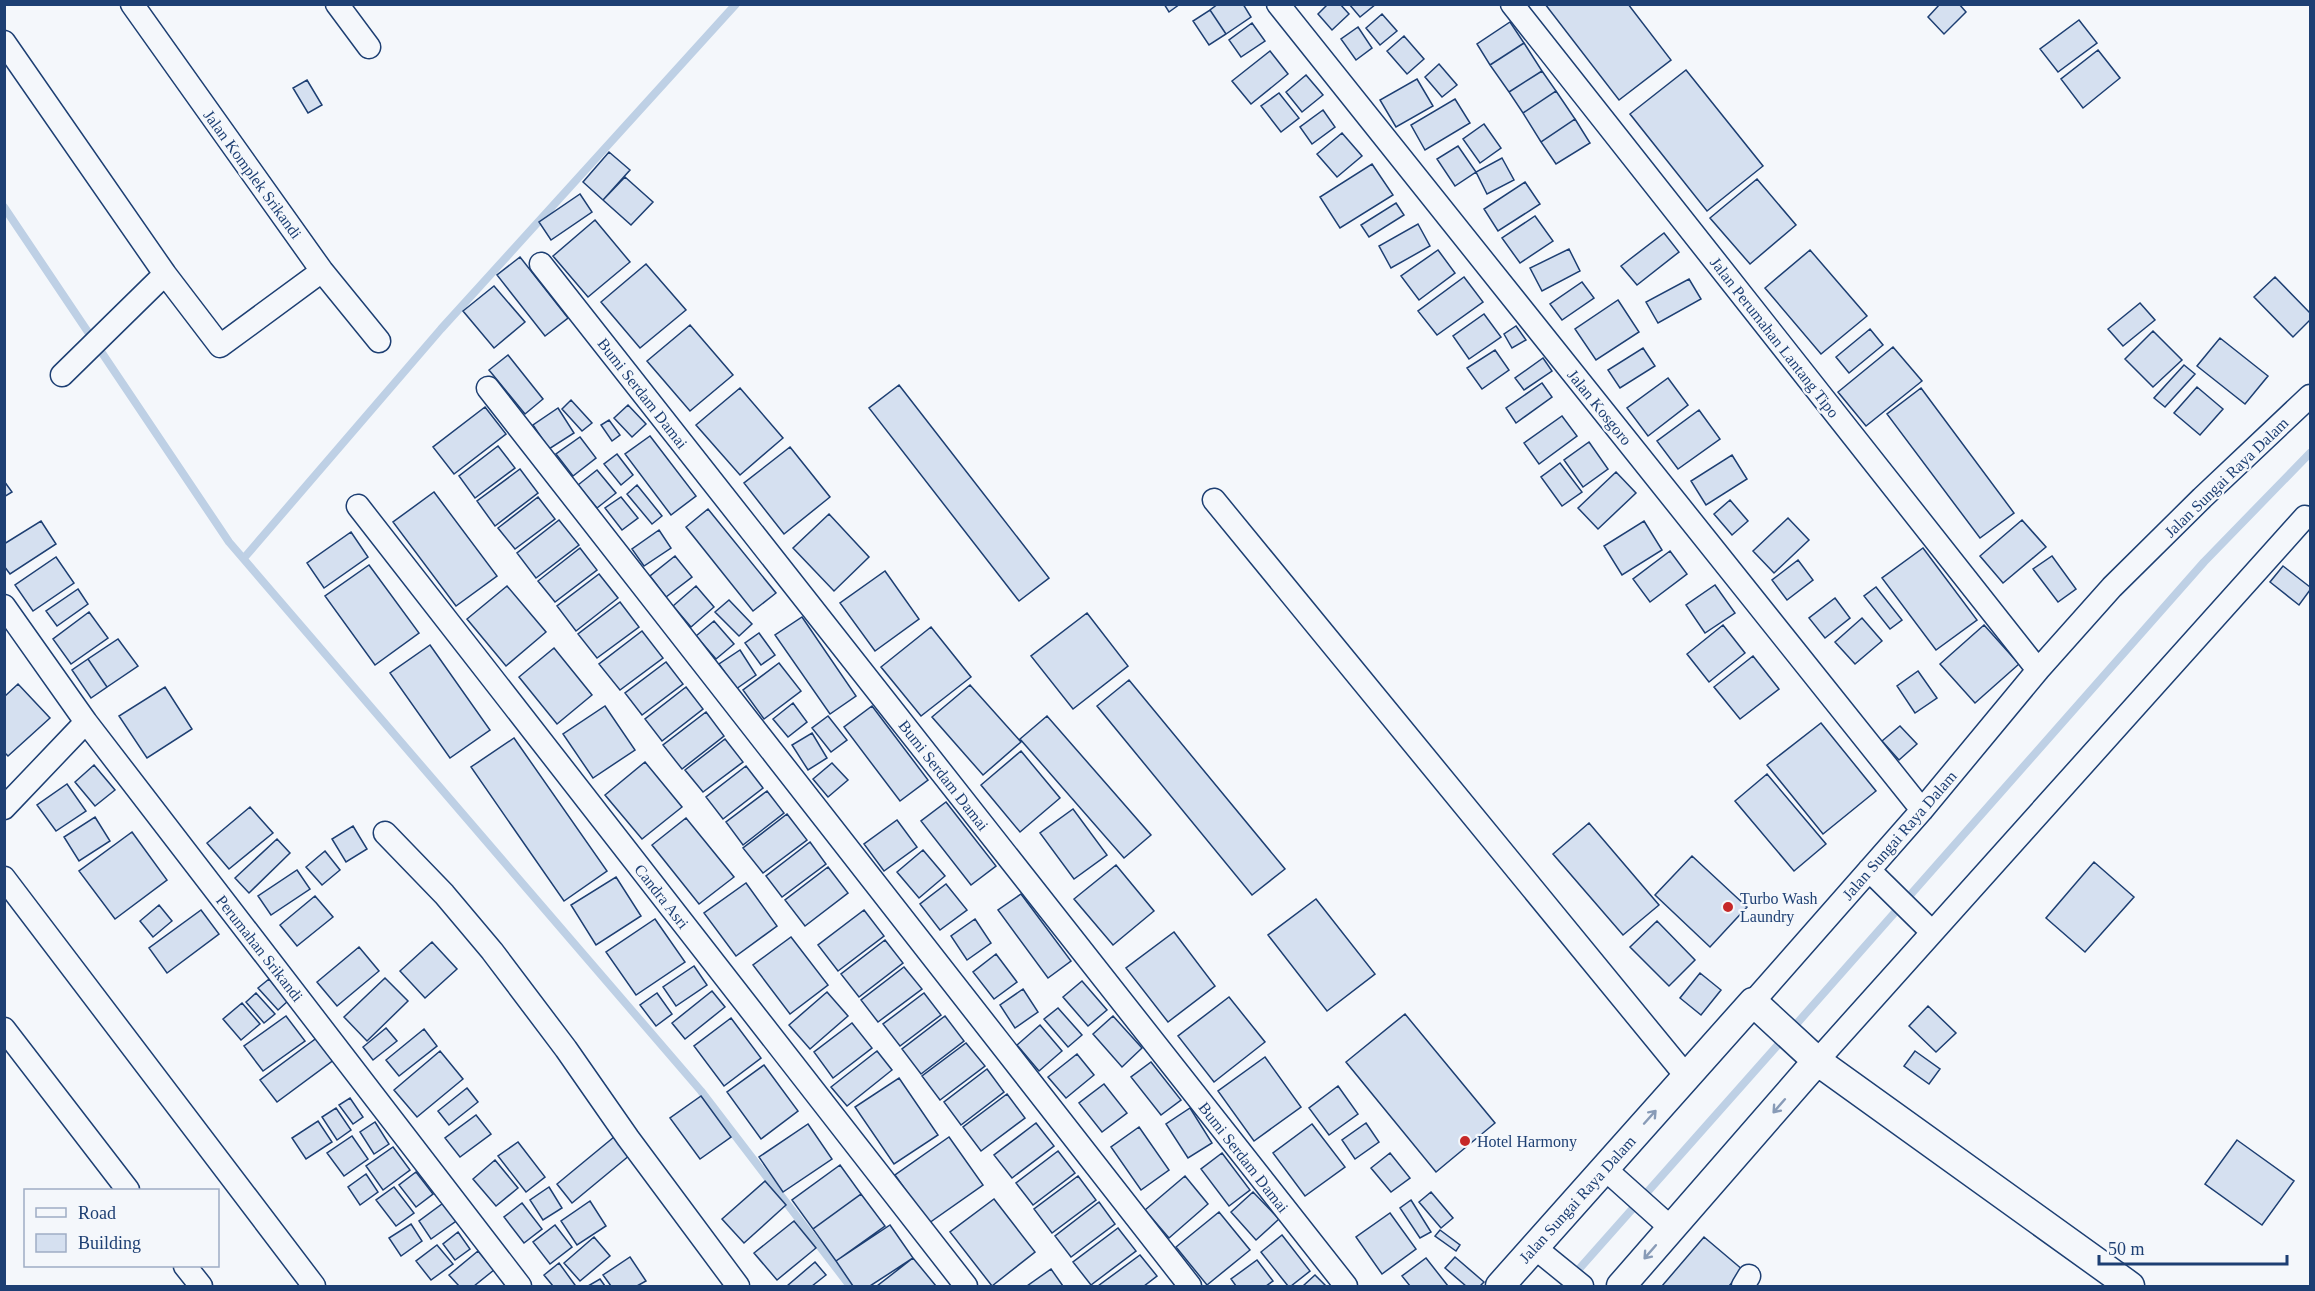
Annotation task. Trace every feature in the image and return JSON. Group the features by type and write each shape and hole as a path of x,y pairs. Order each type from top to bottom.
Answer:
{"street":[{"name":"Jalan Komplek Srikandi","path":"132,4 322,271 379,341"},
{"path":"337,4 369,47"},
{"name":"Jalan Kosgoro","path":"1278,4 1922,810"},
{"name":"Jalan Perumahan Lantang Tipo","path":"1512,4 2038,670"},
{"path":"4,42 165,274 220,346 322,271"},
{"name":"Bumi Serdam Damai","path":"541,264 1346,1287"},
{"path":"62,375 165,274"},
{"path":"488,388 1190,1287"},
{"name":"Jalan Sungai Raya Dalam","path":"1500,1287 1544,1254 1614,1177 1687,1077 1760,1009 1874,876 1922,810 2038,670 2112,587 2310,396"},
{"path":"1214,500 1687,1077"},
{"name":"Candra Asri","path":"358,506 966,1287"},
{"path":"1621,1287 1668,1225 1809,1054 1929,929 2305,517"},
{"name":"Perumahan Srikandi","path":"4,606 86,722 520,1287"},
{"path":"4,808 86,722"},
{"path":"385,833 444,894 492,951 566,1049 628,1138 738,1287"},
{"path":"1874,876 1929,929"},
{"path":"4,878 314,1287"},
{"path":"1760,1009 1809,1054 2130,1287"},
{"path":"4,1029 126,1189"},
{"path":"1614,1177 1668,1225"},
{"path":"1544,1254 1582,1287"},
{"path":"186,1267 201,1287"}],"building":[{"path":"1164,4 1180,4 1169,12"},
{"path":"1218,4 1243,4 1251,17 1226,34 1210,10"},
{"path":"1328,4 1340,4 1349,14 1332,30 1318,14"},
{"path":"1349,4 1376,4 1360,17"},
{"path":"1545,4 1628,4 1671,60 1619,100"},
{"path":"1940,4 1959,4 1966,12 1944,34 1928,17"},
{"path":"1210,10 1226,34 1209,45 1193,21"},
{"path":"1382,14 1397,31 1380,45 1366,28"},
{"path":"2079,20 2097,43 2058,72 2040,49"},
{"path":"1510,22 1524,43 1490,65 1477,44"},
{"path":"1252,23 1265,41 1241,57 1229,40"},
{"path":"1358,27 1372,48 1356,60 1341,39"},
{"path":"1404,36 1424,59 1407,74 1387,51"},
{"path":"1524,43 1542,71 1509,92 1490,65"},
{"path":"2098,50 2120,78 2083,108 2061,79"},
{"path":"1270,51 1288,74 1251,104 1232,81"},
{"path":"1439,64 1457,85 1442,97 1425,77"},
{"path":"1686,70 1763,166 1707,211 1630,114"},
{"path":"1542,71 1556,91 1523,113 1509,92"},
{"path":"1306,75 1323,95 1302,112 1286,92"},
{"path":"1417,79 1433,106 1396,127 1380,100"},
{"path":"307,80 322,105 308,113 293,88"},
{"path":"1556,91 1575,119 1541,142 1523,113"},
{"path":"1279,93 1299,118 1281,132 1261,106"},
{"path":"1455,99 1470,123 1425,150 1411,125"},
{"path":"1323,110 1335,127 1312,144 1300,127"},
{"path":"1575,119 1590,143 1556,164 1541,142"},
{"path":"1484,124 1501,148 1480,163 1463,139"},
{"path":"1342,133 1362,156 1337,177 1317,154"},
{"path":"1458,146 1476,172 1455,186 1437,159"},
{"path":"609,152 630,170 603,200 583,182"},
{"path":"1502,158 1514,180 1487,194 1476,172"},
{"path":"1372,164 1393,195 1340,228 1320,197"},
{"path":"625,177 653,202 631,225 603,200"},
{"path":"1757,179 1796,225 1750,264 1710,218"},
{"path":"1525,182 1540,204 1498,231 1484,209"},
{"path":"580,194 592,212 551,240 539,222"},
{"path":"1396,203 1404,215 1369,237 1361,225"},
{"path":"1535,216 1553,241 1520,263 1502,238"},
{"path":"595,220 630,262 588,297 553,256"},
{"path":"1418,224 1430,246 1391,268 1379,246"},
{"path":"1664,233 1679,252 1637,285 1621,266"},
{"path":"1569,249 1580,271 1542,291 1530,268"},
{"path":"1438,250 1455,273 1419,300 1401,276"},
{"path":"1810,250 1867,316 1821,354 1765,288"},
{"path":"520,257 568,318 545,336 497,275"},
{"path":"646,264 686,310 640,348 601,302"},
{"path":"1464,277 1483,302 1437,335 1418,311"},
{"path":"2275,277 2310,313 2310,320 2293,337 2254,297"},
{"path":"1689,279 1701,299 1658,323 1646,302"},
{"path":"1582,282 1594,298 1562,320 1550,304"},
{"path":"494,286 525,322 494,348 463,311"},
{"path":"1618,300 1639,332 1596,360 1575,329"},
{"path":"2140,303 2155,320 2123,346 2108,329"},
{"path":"1484,314 1501,337 1469,359 1453,336"},
{"path":"690,325 733,375 690,411 647,361"},
{"path":"1516,326 1526,340 1512,348 1504,334"},
{"path":"1870,329 1883,345 1849,373 1836,357"},
{"path":"2153,331 2182,360 2153,387 2125,359"},
{"path":"2220,338 2268,376 2245,404 2197,366"},
{"path":"1893,347 1922,381 1866,426 1838,392"},
{"path":"1643,348 1655,366 1620,388 1608,370"},
{"path":"1495,350 1509,370 1482,389 1467,368"},
{"path":"508,355 543,399 525,414 489,370"},
{"path":"1543,358 1552,371 1524,390 1515,378"},
{"path":"2184,365 2195,374 2165,407 2154,398"},
{"path":"1668,378 1688,405 1648,436 1627,408"},
{"path":"1542,383 1552,397 1516,423 1506,408"},
{"path":"899,385 1049,578 1019,601 869,408"},
{"path":"2197,387 2223,409 2200,435 2174,413"},
{"path":"740,388 783,438 740,475 696,425"},
{"path":"1921,388 2014,513 1980,538 1887,414"},
{"path":"571,400 592,423 582,431 562,409"},
{"path":"628,405 646,424 632,437 614,418"},
{"path":"485,407 506,434 454,474 433,447"},
{"path":"558,408 574,433 549,449 533,425"},
{"path":"1699,410 1720,439 1678,469 1657,441"},
{"path":"1562,416 1577,436 1539,464 1524,443"},
{"path":"609,420 620,435 612,441 601,425"},
{"path":"650,436 696,496 671,515 625,454"},
{"path":"580,437 596,458 573,476 556,454"},
{"path":"1589,442 1608,469 1583,487 1564,460"},
{"path":"498,446 515,468 475,498 459,476"},
{"path":"790,447 830,497 784,534 744,483"},
{"path":"617,454 633,475 621,485 604,464"},
{"path":"1732,455 1747,479 1706,505 1691,481"},
{"path":"1560,463 1582,492 1562,506 1541,477"},
{"path":"520,469 538,493 495,526 477,501"},
{"path":"597,470 616,493 597,508 578,485"},
{"path":"1616,472 1636,493 1598,529 1578,508"},
{"path":"4,481 12,492 4,497"},
{"path":"637,485 662,516 652,524 627,494"},
{"path":"434,492 497,576 456,606 393,522"},
{"path":"538,497 555,519 515,549 498,528"},
{"path":"621,497 638,518 622,530 605,508"},
{"path":"1730,500 1748,521 1732,535 1714,514"},
{"path":"708,509 776,593 753,611 686,527"},
{"path":"829,514 869,557 834,591 793,548"},
{"path":"1788,518 1809,540 1774,573 1753,551"},
{"path":"559,520 579,545 536,578 517,553"},
{"path":"2022,520 2046,547 2003,583 1980,556"},
{"path":"41,521 56,544 10,574 4,566 4,544"},
{"path":"1644,521 1662,550 1622,575 1604,546"},
{"path":"659,530 671,548 644,566 632,549"},
{"path":"351,532 368,557 324,588 307,563"},
{"path":"580,548 597,570 555,602 538,581"},
{"path":"1923,548 1977,620 1936,650 1882,578"},
{"path":"1670,551 1687,574 1650,602 1633,579"},
{"path":"675,556 692,577 666,597 650,576"},
{"path":"2052,556 2076,589 2058,602 2033,569"},
{"path":"56,557 74,583 33,611 15,585"},
{"path":"1798,560 1813,580 1787,600 1772,580"},
{"path":"369,565 419,633 375,665 325,596"},
{"path":"2283,566 2310,587 2299,605 2270,582"},
{"path":"885,571 919,619 875,651 840,603"},
{"path":"599,574 618,598 576,631 557,606"},
{"path":"1715,585 1735,613 1705,633 1686,605"},
{"path":"507,586 546,632 506,666 467,619"},
{"path":"696,586 714,607 691,627 673,606"},
{"path":"1876,587 1902,620 1890,629 1864,596"},
{"path":"78,589 88,604 57,626 46,611"},
{"path":"1835,598 1850,618 1825,638 1809,618"},
{"path":"729,600 752,624 739,636 715,612"},
{"path":"620,602 639,627 597,658 578,634"},
{"path":"89,612 108,638 71,664 53,639"},
{"path":"1087,613 1128,666 1073,709 1031,656"},
{"path":"802,617 856,696 830,714 775,635"},
{"path":"1862,618 1882,641 1855,664 1835,642"},
{"path":"714,621 734,644 716,659 696,636"},
{"path":"1723,625 1745,653 1709,682 1687,654"},
{"path":"1984,625 2019,664 1975,703 1940,664"},
{"path":"931,627 971,677 921,716 881,667"},
{"path":"642,631 663,658 620,690 599,664"},
{"path":"759,633 775,655 761,665 745,643"},
{"path":"118,639 138,666 107,687 88,659"},
{"path":"430,645 490,730 450,758 390,673"},
{"path":"554,648 592,695 557,724 519,677"},
{"path":"740,650 756,675 736,689 719,664"},
{"path":"1753,656 1779,689 1740,719 1714,687"},
{"path":"88,659 107,687 91,698 72,670"},
{"path":"666,662 683,684 642,715 625,693"},
{"path":"779,663 801,691 764,719 743,690"},
{"path":"1918,671 1937,698 1915,713 1897,686"},
{"path":"1129,680 1285,869 1252,895 1097,706"},
{"path":"18,684 50,718 8,756 4,752 4,697"},
{"path":"970,685 1021,742 983,775 932,717"},
{"path":"165,687 192,729 147,758 119,716"},
{"path":"686,687 703,709 662,741 645,719"},
{"path":"793,703 807,722 788,737 773,719"},
{"path":"605,706 635,750 593,778 563,734"},
{"path":"872,706 928,780 900,801 844,727"},
{"path":"706,712 724,736 682,769 663,745"},
{"path":"828,716 847,740 831,752 812,728"},
{"path":"1047,716 1151,835 1124,858 1020,739"},
{"path":"1821,723 1876,791 1823,834 1767,765"},
{"path":"1900,726 1917,744 1899,760 1882,741"},
{"path":"812,733 827,758 808,770 792,745"},
{"path":"514,738 607,871 564,901 471,767"},
{"path":"725,739 743,762 703,792 685,770"},
{"path":"1021,751 1060,798 1020,832 981,785"},
{"path":"645,762 682,807 642,839 605,795"},
{"path":"832,763 848,780 828,797 813,779"},
{"path":"94,765 115,790 95,806 75,782"},
{"path":"746,766 763,788 723,819 706,797"},
{"path":"1767,774 1826,844 1794,871 1735,801"},
{"path":"67,784 86,811 56,831 37,805"},
{"path":"767,791 784,813 743,845 726,822"},
{"path":"946,802 996,866 971,885 921,821"},
{"path":"250,807 273,833 229,869 207,843"},
{"path":"1073,809 1107,855 1074,879 1040,833"},
{"path":"787,814 807,840 763,873 743,848"},
{"path":"95,817 110,841 79,861 64,837"},
{"path":"686,818 734,877 699,904 652,845"},
{"path":"897,820 917,847 884,871 864,844"},
{"path":"1589,823 1659,905 1623,935 1553,854"},
{"path":"353,826 367,849 346,862 332,839"},
{"path":"132,832 167,880 115,919 79,871"},
{"path":"277,839 290,853 249,893 235,878"},
{"path":"810,842 826,864 782,897 766,876"},
{"path":"923,850 945,876 919,898 897,872"},
{"path":"325,851 340,870 322,885 306,867"},
{"path":"1692,856 1747,907 1710,947 1655,895"},
{"path":"2094,862 2134,897 2085,952 2046,918"},
{"path":"1116,865 1154,911 1113,945 1074,899"},
{"path":"828,867 848,893 805,926 785,900"},
{"path":"297,870 310,889 271,915 258,896"},
{"path":"616,877 641,916 596,945 571,905"},
{"path":"746,883 777,926 736,956 704,913"},
{"path":"946,884 967,910 940,930 920,904"},
{"path":"1021,894 1071,961 1048,978 998,910"},
{"path":"315,896 333,917 297,946 280,925"},
{"path":"1316,899 1375,974 1327,1011 1268,935"},
{"path":"159,905 172,921 153,937 140,921"},
{"path":"201,910 219,934 167,973 149,948"},
{"path":"864,910 884,936 838,971 818,945"},
{"path":"655,919 685,962 636,995 606,952"},
{"path":"975,919 991,943 967,960 951,936"},
{"path":"1657,921 1695,960 1669,986 1630,947"},
{"path":"1174,932 1215,986 1168,1022 1126,968"},
{"path":"791,937 828,985 790,1014 753,965"},
{"path":"885,940 903,963 859,997 841,974"},
{"path":"432,942 457,969 425,998 400,971"},
{"path":"359,947 379,971 337,1006 317,982"},
{"path":"996,954 1017,982 994,999 973,972"},
{"path":"694,966 707,985 676,1006 663,987"},
{"path":"904,967 922,989 878,1022 861,1000"},
{"path":"1700,973 1721,990 1701,1015 1680,998"},
{"path":"385,978 408,1001 367,1041 344,1017"},
{"path":"269,979 288,1001 278,1010 258,988"},
{"path":"1082,981 1107,1010 1088,1026 1063,997"},
{"path":"1023,989 1038,1012 1015,1028 1000,1005"},
{"path":"712,991 725,1007 685,1039 672,1023"},
{"path":"827,992 848,1016 810,1049 789,1025"},
{"path":"256,993 275,1014 264,1023 246,1002"},
{"path":"657,993 672,1014 656,1026 640,1005"},
{"path":"924,993 941,1015 900,1046 883,1024"},
{"path":"1229,997 1265,1042 1214,1082 1178,1036"},
{"path":"242,1003 260,1024 241,1040 223,1019"},
{"path":"1928,1006 1956,1033 1936,1052 1909,1026"},
{"path":"1058,1008 1082,1035 1068,1047 1044,1019"},
{"path":"1405,1014 1495,1123 1436,1172 1346,1062"},
{"path":"286,1016 305,1041 263,1071 244,1046"},
{"path":"945,1016 964,1041 921,1074 902,1049"},
{"path":"1113,1016 1142,1048 1122,1067 1093,1034"},
{"path":"731,1018 761,1058 724,1086 694,1046"},
{"path":"852,1023 872,1048 833,1078 814,1052"},
{"path":"1040,1025 1062,1051 1039,1071 1017,1045"},
{"path":"386,1028 397,1041 373,1060 363,1047"},
{"path":"424,1029 437,1046 399,1076 386,1060"},
{"path":"318,1037 335,1059 277,1102 260,1080"},
{"path":"966,1043 985,1066 940,1100 922,1076"},
{"path":"440,1051 463,1079 417,1117 394,1090"},
{"path":"877,1051 892,1070 847,1106 831,1087"},
{"path":"1915,1051 1940,1069 1929,1084 1904,1066"},
{"path":"1077,1054 1094,1075 1066,1098 1048,1077"},
{"path":"1265,1057 1301,1107 1254,1141 1218,1091"},
{"path":"1151,1062 1181,1100 1161,1115 1131,1077"},
{"path":"764,1065 798,1111 761,1139 727,1092"},
{"path":"987,1069 1004,1092 961,1125 944,1102"},
{"path":"899,1078 938,1135 894,1164 855,1107"},
{"path":"1104,1084 1127,1113 1102,1132 1079,1103"},
{"path":"1338,1086 1358,1114 1329,1135 1309,1108"},
{"path":"467,1088 478,1102 449,1125 438,1111"},
{"path":"1007,1094 1025,1118 981,1151 963,1127"},
{"path":"701,1096 731,1137 700,1159 670,1118"},
{"path":"350,1098 363,1117 353,1124 339,1105"},
{"path":"336,1108 351,1130 337,1140 322,1117"},
{"path":"1190,1108 1212,1143 1188,1158 1166,1124"},
{"path":"476,1115 491,1134 460,1157 445,1138"},
{"path":"318,1121 332,1142 306,1159 292,1138"},
{"path":"375,1122 389,1144 374,1154 360,1132"},
{"path":"1036,1123 1054,1146 1012,1178 994,1155"},
{"path":"1366,1123 1379,1142 1355,1159 1342,1140"},
{"path":"808,1124 832,1159 783,1192 759,1157"},
{"path":"1312,1124 1345,1167 1305,1196 1273,1153"},
{"path":"1139,1127 1169,1170 1141,1190 1111,1147"},
{"path":"352,1136 368,1159 344,1176 327,1153"},
{"path":"614,1137 630,1155 572,1203 557,1184"},
{"path":"949,1137 983,1185 929,1223 895,1175"},
{"path":"2237,1140 2294,1181 2262,1225 2205,1184"},
{"path":"518,1142 545,1177 526,1192 498,1156"},
{"path":"393,1147 410,1170 383,1190 366,1166"},
{"path":"1058,1151 1075,1173 1033,1205 1016,1183"},
{"path":"1222,1153 1250,1190 1229,1206 1201,1169"},
{"path":"1390,1153 1410,1178 1391,1192 1371,1168"},
{"path":"495,1160 518,1188 496,1206 473,1179"},
{"path":"840,1165 861,1194 813,1229 792,1200"},
{"path":"416,1172 433,1194 416,1207 399,1185"},
{"path":"366,1174 378,1192 360,1205 348,1187"},
{"path":"1078,1176 1096,1200 1052,1233 1034,1209"},
{"path":"1185,1176 1208,1204 1169,1238 1145,1210"},
{"path":"765,1181 786,1205 744,1243 722,1219"},
{"path":"394,1187 414,1213 396,1226 376,1200"},
{"path":"549,1187 562,1208 543,1220 530,1200"},
{"path":"1253,1192 1279,1219 1256,1240 1231,1212"},
{"path":"1431,1192 1453,1218 1441,1228 1419,1202"},
{"path":"861,1194 885,1226 836,1261 813,1229"},
{"path":"994,1199 1035,1252 992,1286 950,1232"},
{"path":"1411,1200 1431,1232 1420,1238 1400,1208"},
{"path":"446,1201 459,1219 431,1239 419,1221"},
{"path":"590,1201 606,1226 577,1245 561,1221"},
{"path":"1099,1202 1115,1224 1071,1257 1055,1236"},
{"path":"522,1203 542,1229 524,1243 504,1217"},
{"path":"1219,1212 1250,1250 1207,1285 1176,1247"},
{"path":"1390,1213 1416,1249 1382,1274 1356,1237"},
{"path":"794,1221 816,1248 777,1280 754,1253"},
{"path":"411,1224 422,1241 401,1256 389,1238"},
{"path":"555,1225 572,1247 550,1264 533,1242"},
{"path":"890,1225 913,1258 870,1286 853,1286 836,1261"},
{"path":"1118,1228 1136,1251 1091,1285 1073,1262"},
{"path":"1440,1230 1460,1245 1456,1251 1435,1236"},
{"path":"458,1232 470,1249 455,1260 443,1244"},
{"path":"1282,1235 1310,1271 1291,1286 1288,1286 1261,1252"},
{"path":"594,1237 610,1256 580,1281 564,1263"},
{"path":"1704,1237 1743,1270 1729,1286 1662,1286"},
{"path":"437,1245 453,1264 431,1280 416,1261"},
{"path":"478,1251 494,1270 474,1286 459,1286 449,1275"},
{"path":"1140,1255 1157,1276 1144,1286 1098,1286"},
{"path":"630,1257 646,1281 637,1286 611,1286 603,1275"},
{"path":"1455,1257 1484,1282 1480,1286 1466,1286 1445,1268"},
{"path":"913,1258 936,1286 877,1286"},
{"path":"1426,1258 1448,1286 1410,1286 1402,1276"},
{"path":"1257,1260 1273,1281 1266,1286 1236,1286 1231,1279"},
{"path":"815,1262 826,1275 812,1286 787,1286"},
{"path":"559,1263 575,1285 553,1286 544,1275"},
{"path":"1051,1269 1063,1286 1027,1286"},
{"path":"1315,1275 1326,1286 1303,1286"},
{"path":"600,1279 605,1286 588,1286"}],"waterway":[{"path":"244,558 441,329 736,4"},
{"path":"4,207 229,542 701,1091 850,1286"},
{"path":"1792,1029 2204,562 2310,453"},
{"path":"1564,1286 1784,1038"}],"place":[{"name":"Turbo Wash Laundry","path":"1728,907"},
{"name":"Hotel Harmony","path":"1465,1141"}]}
